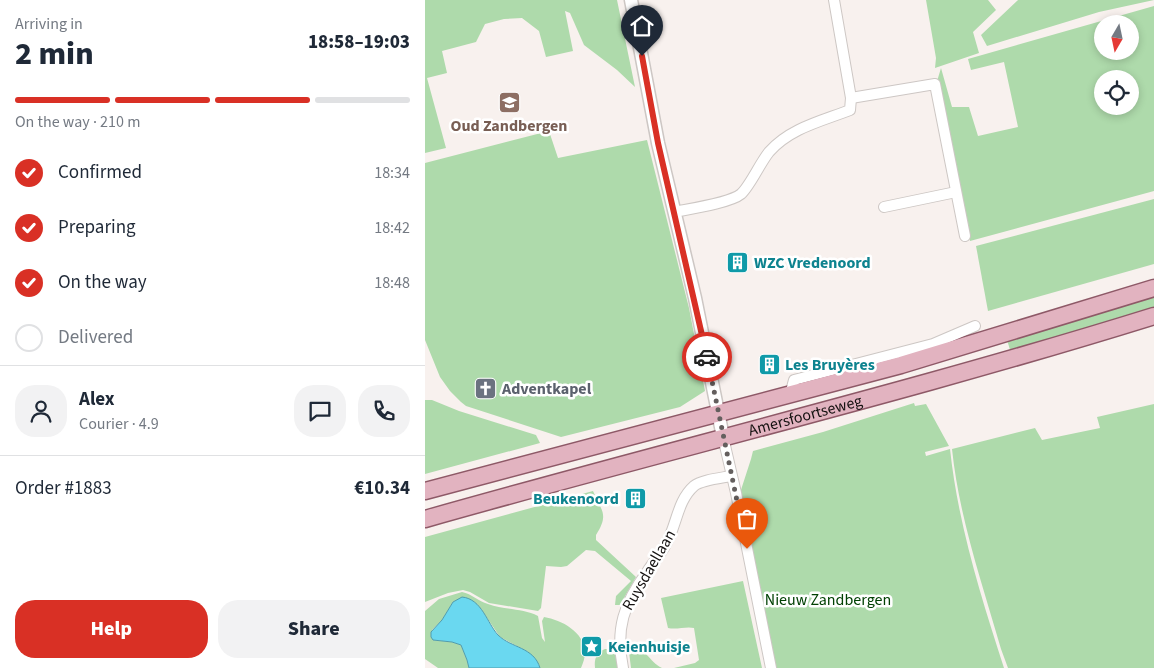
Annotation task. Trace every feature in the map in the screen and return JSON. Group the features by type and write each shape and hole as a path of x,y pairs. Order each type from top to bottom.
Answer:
{"main road":[{"name":"Amersfoortseweg","path":"425,491 789,395 980,342 1154,288"},
{"name":"Amersfoortseweg","path":"425,518 1001,362 1154,316"}],"street":[{"path":"631,0 658,143 695,298 771,668"},
{"path":"674,212 726,200 741,194 769,153 779,142 794,131 850,110 851,98 834,0"},
{"path":"851,98 935,84 965,236"},
{"path":"884,207 956,192"},
{"name":"Amersfoortseweg","path":"789,395 794,380 933,344 975,326"},
{"name":"Ruysdaellaan","path":"623,668 620,642 621,622 626,606 635,589 667,543 681,503 688,492 697,484 731,476"}],"green space":[{"path":"425,0 617,0 635,87 617,70 584,45 570,13 565,11 573,51 546,57 539,31 522,18 504,19 485,24 476,42 442,51 447,73 427,78 446,148 425,153"},
{"path":"926,0 988,0 996,10 973,32 979,53 935,68 936,58"},
{"path":"1018,0 1154,0 1099,12 987,46 981,35"},
{"path":"1154,6 1154,191 970,241 935,88 941,68 952,107 969,107 978,136 1018,127 1004,62 971,70 968,59 1094,23 1094,60 1139,60 1139,15 1122,15"},
{"path":"549,131 558,158 647,140 689,308 705,391 680,407 561,437 466,406 450,391 440,377 425,340 425,163"},
{"path":"1154,199 1154,264 988,311 976,246"},
{"path":"1154,294 1154,311 1011,353 1007,340"},
{"path":"425,400 432,400 459,411 536,435 540,443 425,474"},
{"name":"Nieuw Zandbergen","path":"914,403 915,406 926,404 949,446 925,452 926,456 950,449 965,533 979,587 1004,668 774,668 740,493 753,451 823,432"},
{"path":"1154,404 1154,668 1008,668 972,550 960,500 952,449 1035,428 1042,440 1100,428 1097,417"},
{"path":"593,491 603,513 596,540 636,577 620,605 615,605 616,596 631,581 595,551 586,550 567,566 546,566 541,608 538,611 489,603 463,590 448,593 425,602 425,537"},
{"path":"743,581 762,668 674,668 695,663 699,660 694,628 668,628 661,598"},
{"path":"462,592 488,604 532,613 538,616 542,638 545,642 542,621 544,617 565,624 576,633 584,645 585,654 581,668 540,668 528,652 500,637 481,609 467,598 453,602 442,620 432,630 433,640 461,645 469,668 438,668 425,659 425,611 439,599"},
{"path":"630,645 639,648 662,668 631,668"},
{"path":"605,649 610,649 616,653 618,668 595,668 596,657"}],"water":[{"path":"462,597 475,602 498,635 528,652 537,661 540,668 469,668 461,645 433,640 431,632 442,620 453,602"}],"way so far":[{"path":"707,357 725,451 736,493 747,549"}],"place":[{"name":"Oud Zandbergen","path":"509,102"},
{"name":"WZC Vredenoord","path":"738,263"},
{"name":"Les Bruyères","path":"769,365"},
{"name":"Adventkapel","path":"486,389"},
{"name":"Beukenoord","path":"635,499"},
{"name":"Keienhuisje","path":"592,647"}],"route":[{"path":"642,56 658,143 707,357"}]}
